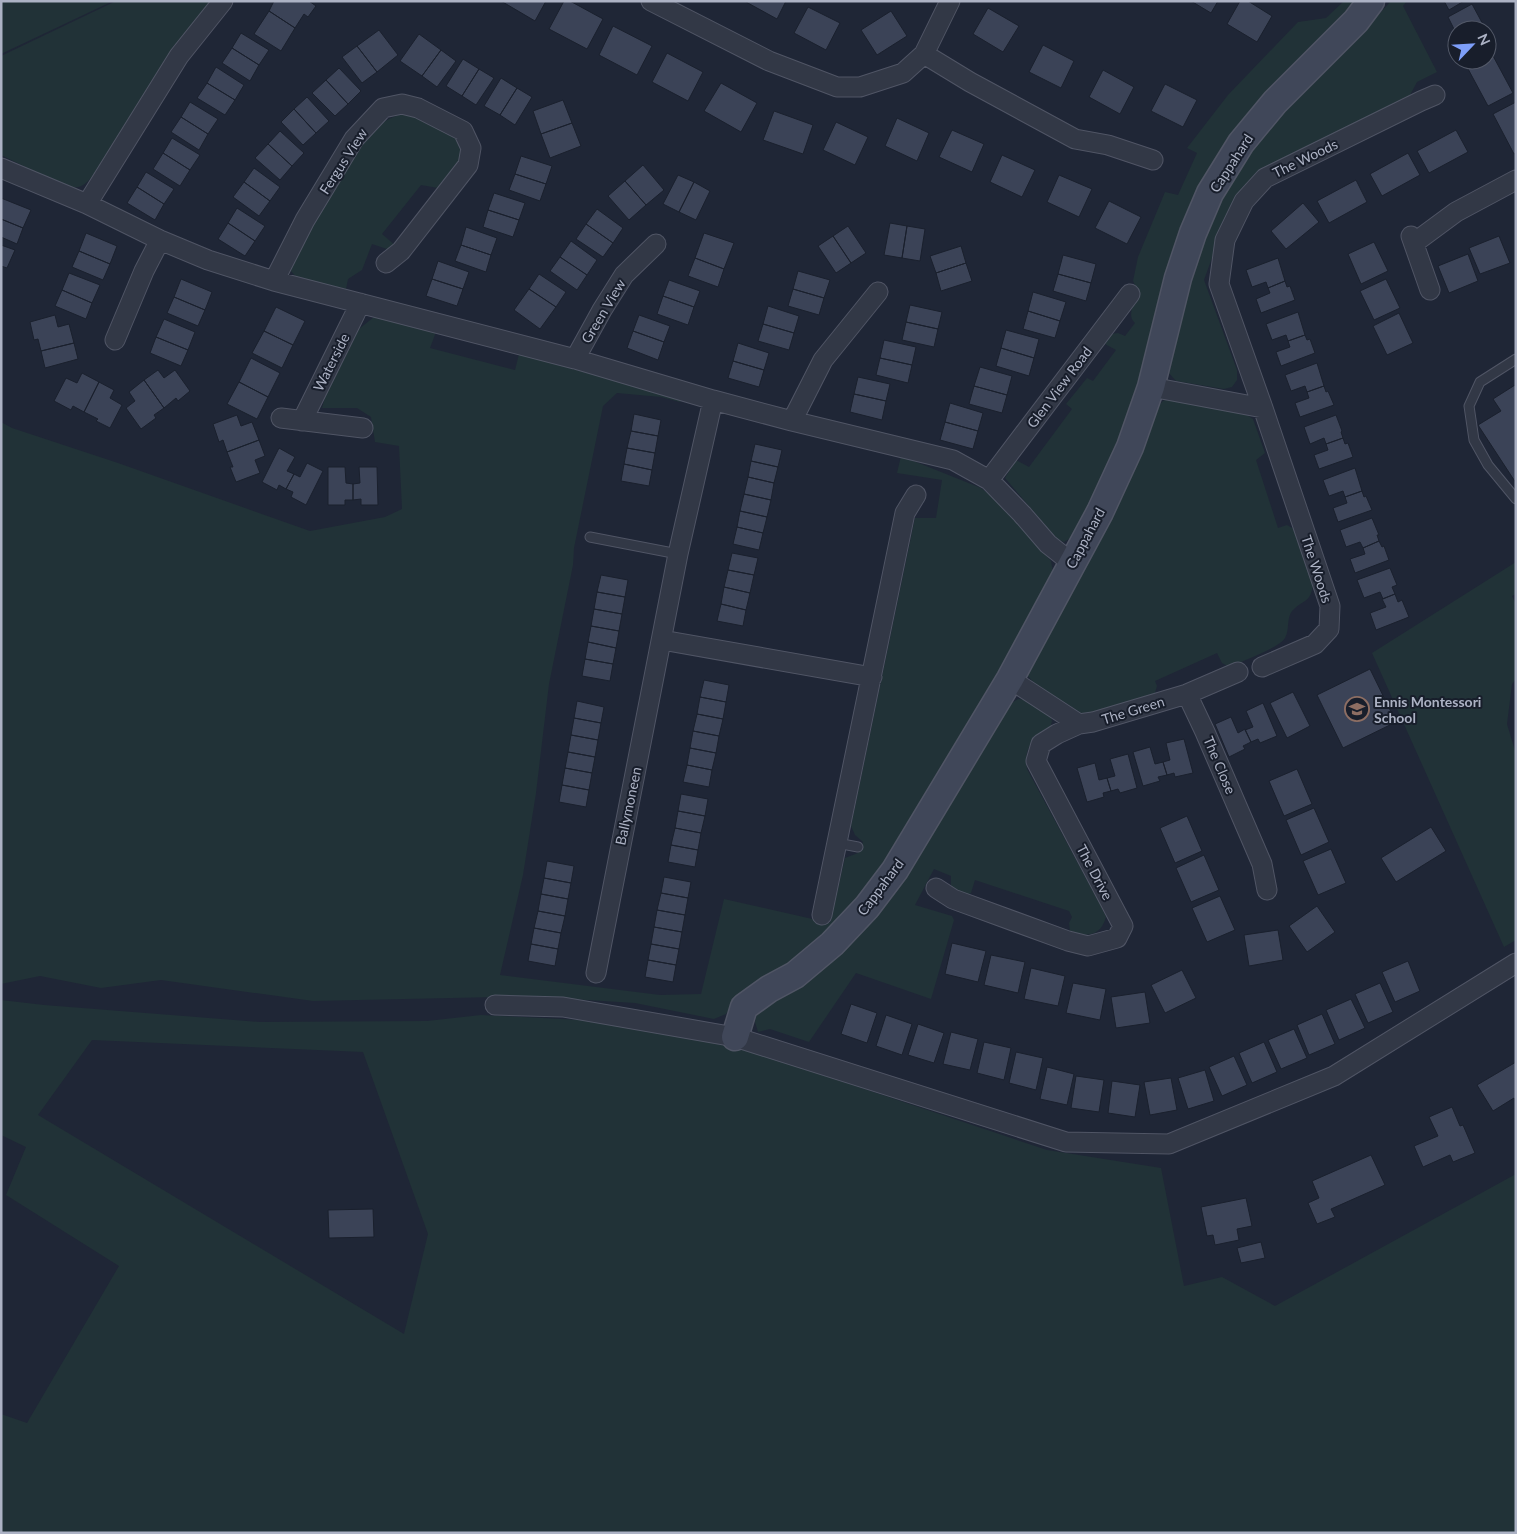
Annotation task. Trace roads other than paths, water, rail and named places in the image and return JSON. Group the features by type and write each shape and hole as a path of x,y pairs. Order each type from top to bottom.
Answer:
{"main road":[{"name":"Cappahard","path":"735,1037 744,1008 769,989 795,975 832,944 867,907 895,870 1010,679 1100,512 1130,447 1151,386 1178,278 1193,233 1210,193 1241,143 1275,102 1356,21 1372,1"}],"street":[{"path":"87,204 179,56 223,1"},
{"path":"651,1 769,61 837,87 860,86 903,73 924,54 950,1"},
{"path":"924,54 970,82 1075,139 1108,146 1153,160"},
{"name":"The Woods","path":"1262,667 1315,644 1329,629 1330,606 1219,284 1225,240 1244,201 1264,178 1435,95"},
{"name":"Fergus View","path":"274,281 305,220 354,139 383,108 402,104 418,108 463,131 471,148 468,165 402,251 386,263"},
{"path":"1,168 87,204 160,240 208,260 274,281 575,359 713,400 792,421 953,460 989,480 1048,544 1072,563"},
{"path":"1430,290 1413,240 1456,212 1516,180"},
{"path":"115,340 144,271 160,240"},
{"name":"Green View","path":"575,359 624,275 656,244"},
{"path":"792,421 823,360 878,292"},
{"name":"Glen View Road","path":"989,480 1130,294"},
{"name":"Waterside","path":"302,421 360,303"},
{"path":"1151,386 1263,408"},
{"name":"Ballymoneen","path":"596,973 620,842 678,554 713,400"},
{"path":"281,418 363,428"},
{"path":"822,915 905,513 916,494"},
{"path":"662,640 872,678"},
{"path":"1187,694 1238,672"},
{"path":"1010,679 1079,724"},
{"name":"The Green","path":"1079,724 1093,722 1187,694"},
{"name":"The Close","path":"1187,694 1262,864 1267,890"},
{"name":"The Drive","path":"936,888 953,899 1068,941 1088,946 1117,938 1123,926 1118,914 1036,761 1041,744 1079,724"},
{"path":"495,1005 563,1007 735,1037 1066,1142 1169,1144 1334,1076 1516,963"}],"lane":[{"path":"1516,359 1480,382 1469,406 1474,440 1488,465 1516,499"},
{"path":"590,538 678,554"},
{"path":"837,843 858,847"}],"place":[{"name":"Ennis Montessori School","path":"1357,709"}]}
